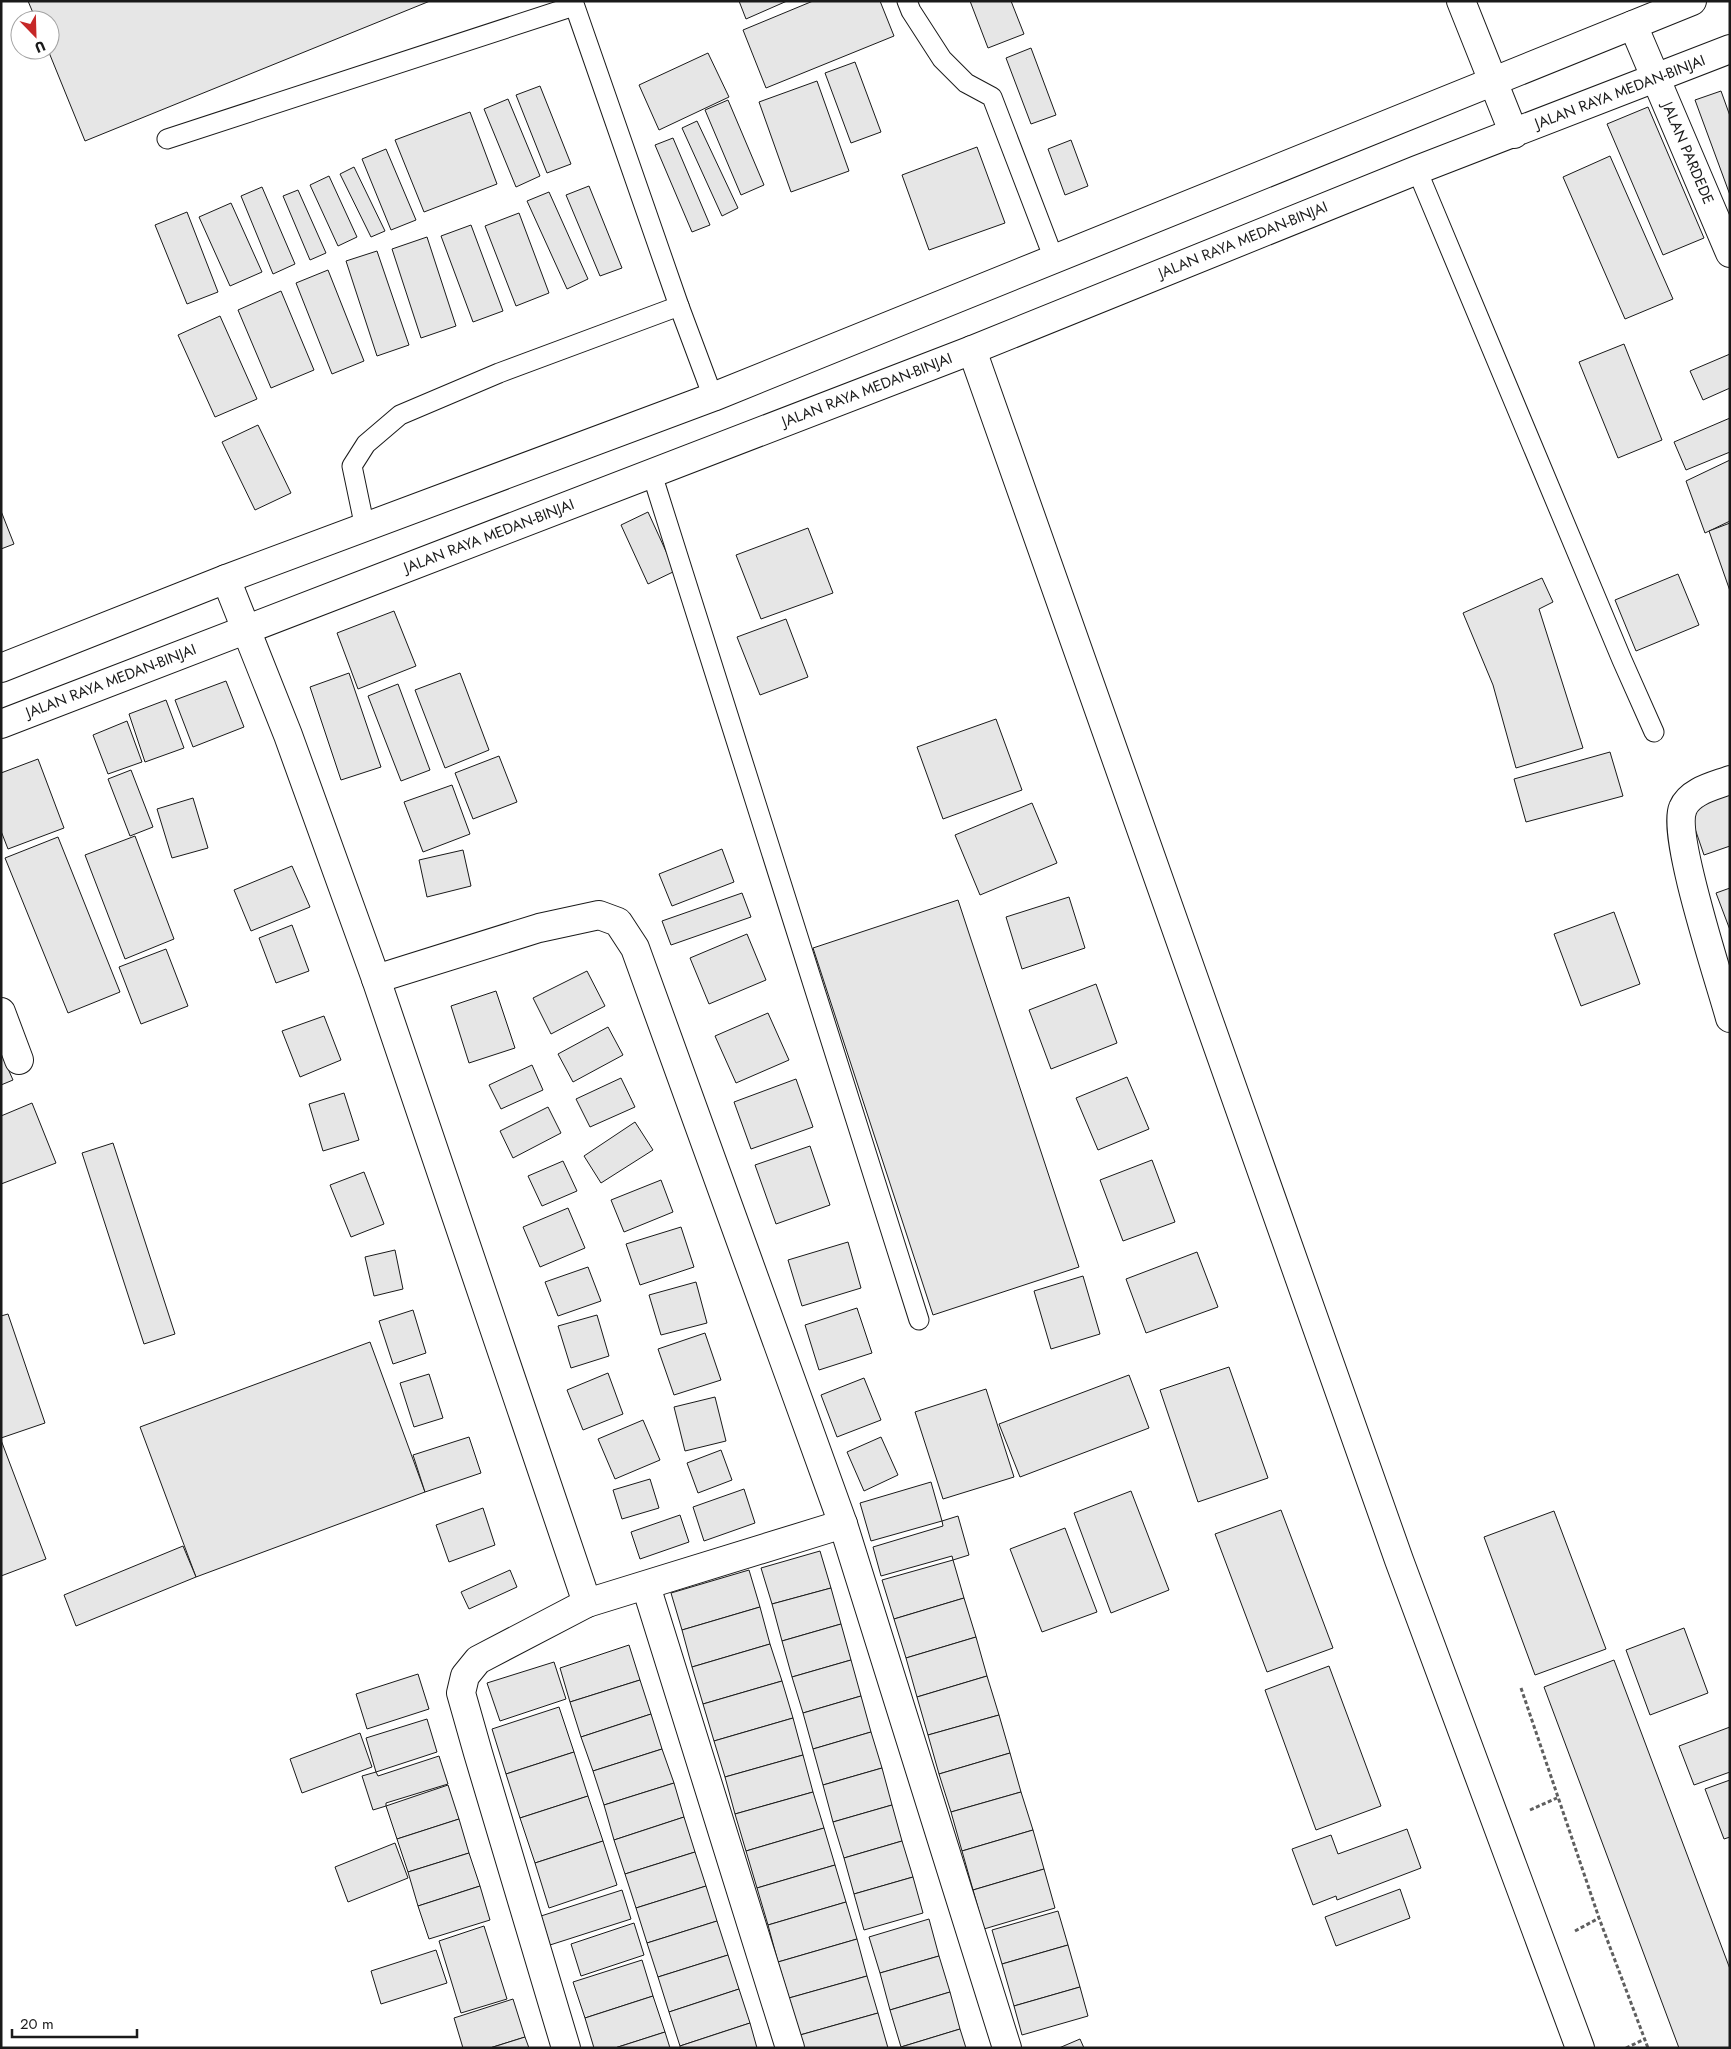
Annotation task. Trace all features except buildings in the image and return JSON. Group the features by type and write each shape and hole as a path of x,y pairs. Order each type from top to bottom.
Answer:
{"main road":[{"path":"1461,1 1514,134"},
{"path":"1,668 226,579 713,397 1692,1"},
{"name":"JALAN PARDEDE","path":"1634,25 1730,253"},
{"name":"JALAN RAYA MEDAN-BINJAI","path":"1,724 246,628 972,350 1417,170 1730,50"},
{"path":"972,350 1396,1551 1580,2048"},
{"path":"226,579 288,735 376,979 587,1603"},
{"path":"1730,780 1691,796 1683,807 1680,821 1686,861 1730,1018"},
{"path":"376,979 539,928 599,915 618,922 635,948 843,1524 1006,2048"},
{"path":"1,1012 19,1060"},
{"path":"566,2048 461,1693 465,1676 478,1660 587,1603 843,1524"},
{"path":"646,1586 790,2048"}],"lane":[{"path":"907,1 910,11 942,59 966,83 992,97 1054,259"},
{"path":"167,139 573,4 713,397"},
{"path":"1417,170 1618,651 1654,732"},
{"path":"365,528 352,466 366,444 400,415 499,373 679,306"},
{"path":"652,474 919,1320"}],"path":[{"path":"1521,1688 1599,1918 1648,2048"},
{"path":"1626,2048 1645,2039"}]}
